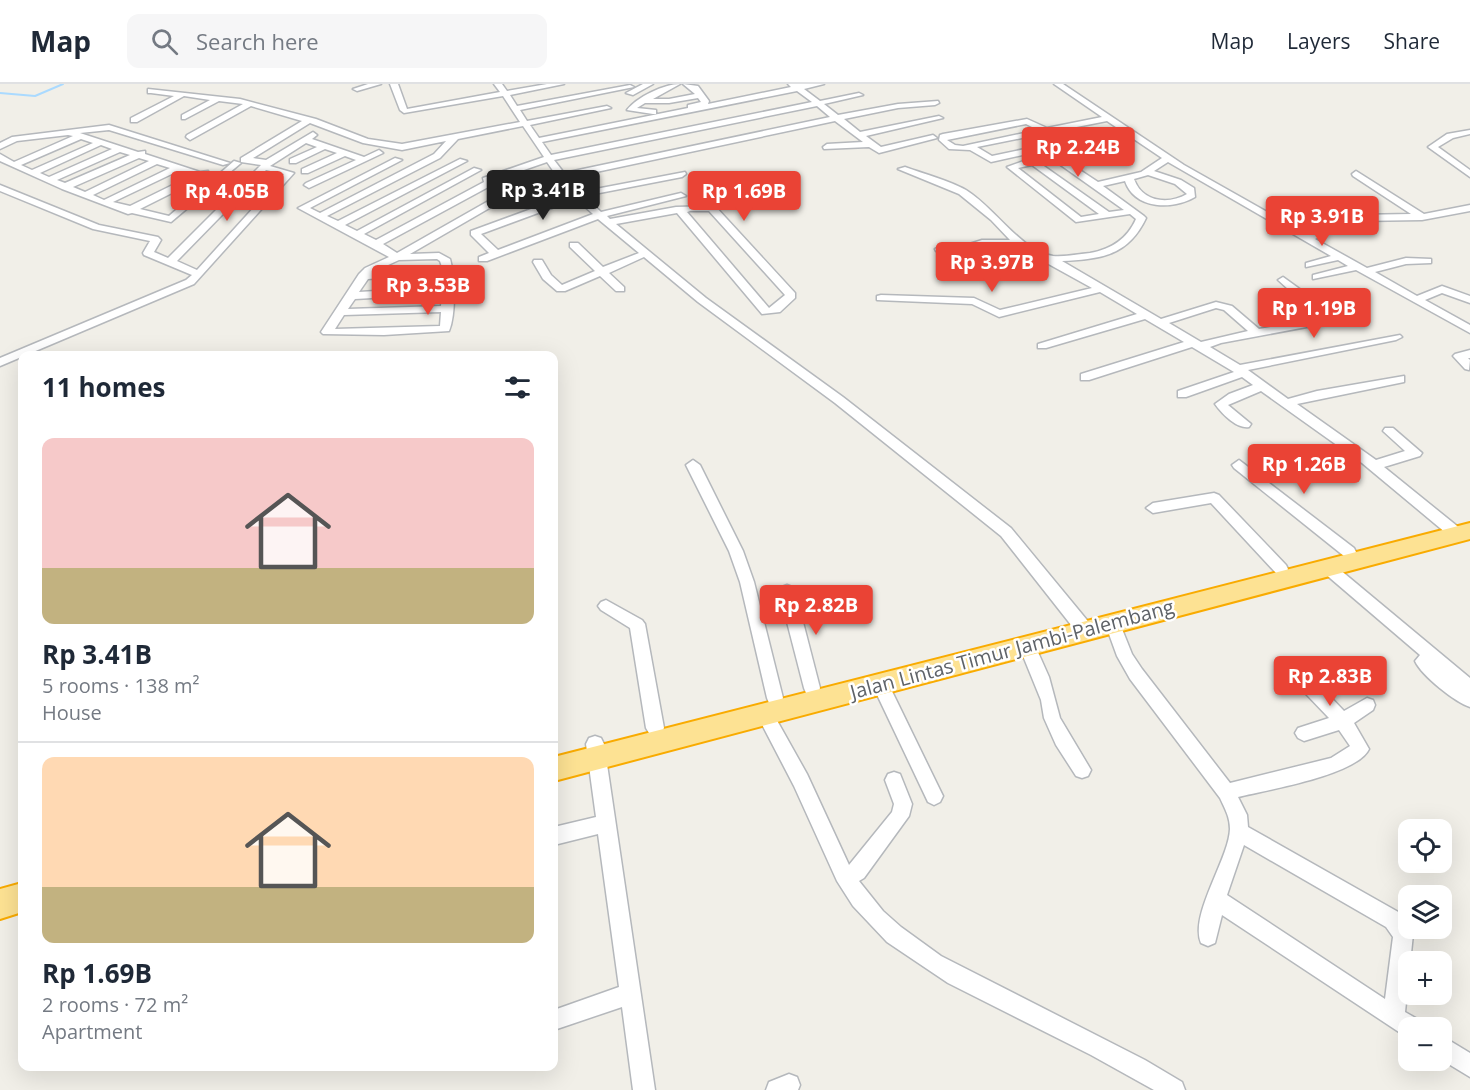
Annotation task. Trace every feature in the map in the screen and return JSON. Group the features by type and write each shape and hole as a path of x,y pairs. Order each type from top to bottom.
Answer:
{"highway":[{"name":"Jalan Lintas Timur Jambi-Palembang","path":"558,755 596,751 770,706 812,688 1081,626 1349,552 1462,529"},
{"name":"Jalan Lintas Timur Jambi-Palembang","path":"558,767 655,728 880,684 1027,646 1081,626 1113,623 1328,568 1462,529"},
{"path":"0,904 18,899"},
{"path":"0,915 18,911"}],"street":[{"path":"357,89 377,84"},
{"path":"394,84 404,110 407,111 560,84"},
{"path":"498,84 524,125 577,195 702,300 847,406 1006,532 1081,626"},
{"path":"515,109 587,92 630,90 649,84"},
{"path":"676,84 641,101 631,108 632,111 666,111 705,102 699,89 687,84"},
{"path":"775,84 784,91"},
{"path":"536,141 784,91 795,86 820,84"},
{"path":"1058,84 1168,159 1470,330"},
{"path":"795,86 869,144 883,150 933,138"},
{"path":"641,101 669,100 699,89"},
{"path":"151,91 218,98 249,104 309,120 391,147 416,146 607,108"},
{"path":"135,120 183,94"},
{"path":"376,244 488,182 550,158 860,95"},
{"path":"185,117 218,98"},
{"path":"398,160 303,208 358,234 397,257 441,256 445,259 449,290 447,327 441,330 327,332 342,312 363,276 373,267 397,257 502,197 562,177 836,118 935,103"},
{"path":"190,137 249,104"},
{"path":"904,106 924,120"},
{"path":"857,135 939,118"},
{"path":"1047,131 1027,121 943,137 945,143 956,149 971,147 1109,118"},
{"path":"0,157 104,203 129,211 171,219 241,162 309,120"},
{"path":"170,262 266,165 326,126"},
{"path":"0,146 15,139 109,127 226,163 266,165 290,172 190,282 26,351"},
{"path":"68,131 80,137 201,175 220,178"},
{"path":"1470,132 1450,136 1432,147 1470,174"},
{"path":"30,144 53,134"},
{"path":"971,147 991,159 1046,147 1029,134"},
{"path":"14,165 80,137"},
{"path":"319,216 437,156 454,138"},
{"path":"15,139 47,151"},
{"path":"305,140 364,160"},
{"path":"32,173 99,142"},
{"path":"65,187 164,144"},
{"path":"826,147 869,144"},
{"path":"294,161 325,146"},
{"path":"309,185 391,147"},
{"path":"49,180 119,149"},
{"path":"305,171 345,153"},
{"path":"379,153 416,167"},
{"path":"437,156 463,161 477,170 502,197"},
{"path":"1051,259 1109,253 1130,237 1142,218 1133,211 1096,184 1057,158 1032,161 1011,167 1079,219 1133,211"},
{"path":"1096,184 1148,172 1168,159"},
{"path":"85,195 156,161"},
{"path":"338,225 463,161"},
{"path":"919,161 928,178"},
{"path":"1032,161 1108,216"},
{"path":"129,211 226,163"},
{"path":"104,203 179,167"},
{"path":"902,169 962,192 994,218 1018,243 1096,284 1240,371 1462,529"},
{"path":"358,234 477,170"},
{"path":"1129,178 1130,187 1135,193 1154,202 1178,202 1192,195 1191,190 1178,182 1148,172"},
{"path":"496,254 474,233 577,195 682,174"},
{"path":"1356,174 1422,217"},
{"path":"178,187 205,191"},
{"path":"0,188 96,227 155,239 148,253 199,274"},
{"path":"483,259 600,215 681,196"},
{"path":"157,197 191,203"},
{"path":"609,222 681,211 713,208 790,293 790,296 776,310 766,312 681,211"},
{"path":"1309,238 1342,221 1356,218 1422,217 1470,208"},
{"path":"940,249 958,251 981,243 1018,243"},
{"path":"574,244 620,289"},
{"path":"538,262 540,268 558,289 567,288 646,253"},
{"path":"1310,265 1341,256"},
{"path":"1317,277 1406,261 1427,261"},
{"path":"363,276 448,270"},
{"path":"1283,280 1296,290 1278,296 1312,323"},
{"path":"881,298 974,301 999,314 1076,297 1096,284"},
{"path":"1416,300 1442,289 1470,300"},
{"path":"352,296 449,290"},
{"path":"1158,323 1216,305 1228,308 1257,333"},
{"path":"342,312 448,309"},
{"path":"1042,346 1145,315"},
{"path":"1085,377 1195,345 1355,315"},
{"path":"1458,324 1470,317"},
{"path":"1182,394 1240,371 1396,337"},
{"path":"0,362 18,354"},
{"path":"1287,403 1400,379"},
{"path":"1208,385 1227,399"},
{"path":"1245,424 1221,406 1223,401 1263,387"},
{"path":"1374,465 1415,453 1389,431"},
{"path":"693,465 736,551 747,582 770,706 805,789 859,898 880,922 913,950 959,978 1140,1068 1174,1090"},
{"path":"1239,465 1349,552"},
{"path":"1153,508 1214,498 1281,569"},
{"path":"1328,568 1470,688"},
{"path":"787,591 812,688"},
{"path":"606,606 637,624 642,637 655,728"},
{"path":"1113,623 1125,656 1136,674 1226,792 1238,815 1239,832 1216,898 1208,936"},
{"path":"1027,646 1049,700 1052,718 1062,740 1082,770"},
{"path":"1423,648 1417,653 1423,660 1443,681 1470,700"},
{"path":"1226,792 1335,765 1360,749 1354,735 1343,721 1290,666"},
{"path":"880,684 934,796"},
{"path":"1304,733 1343,721 1367,705"},
{"path":"596,751 629,994 645,1090"},
{"path":"847,877 857,872 900,816 903,804 894,780"},
{"path":"558,835 576,833 607,823"},
{"path":"1239,832 1397,925 1403,934 1394,1016"},
{"path":"1216,898 1398,1019"},
{"path":"558,1019 629,994"},
{"path":"1452,1054 1470,1066"}],"waterway":[{"path":"0,93 35,96 63,84"}]}
